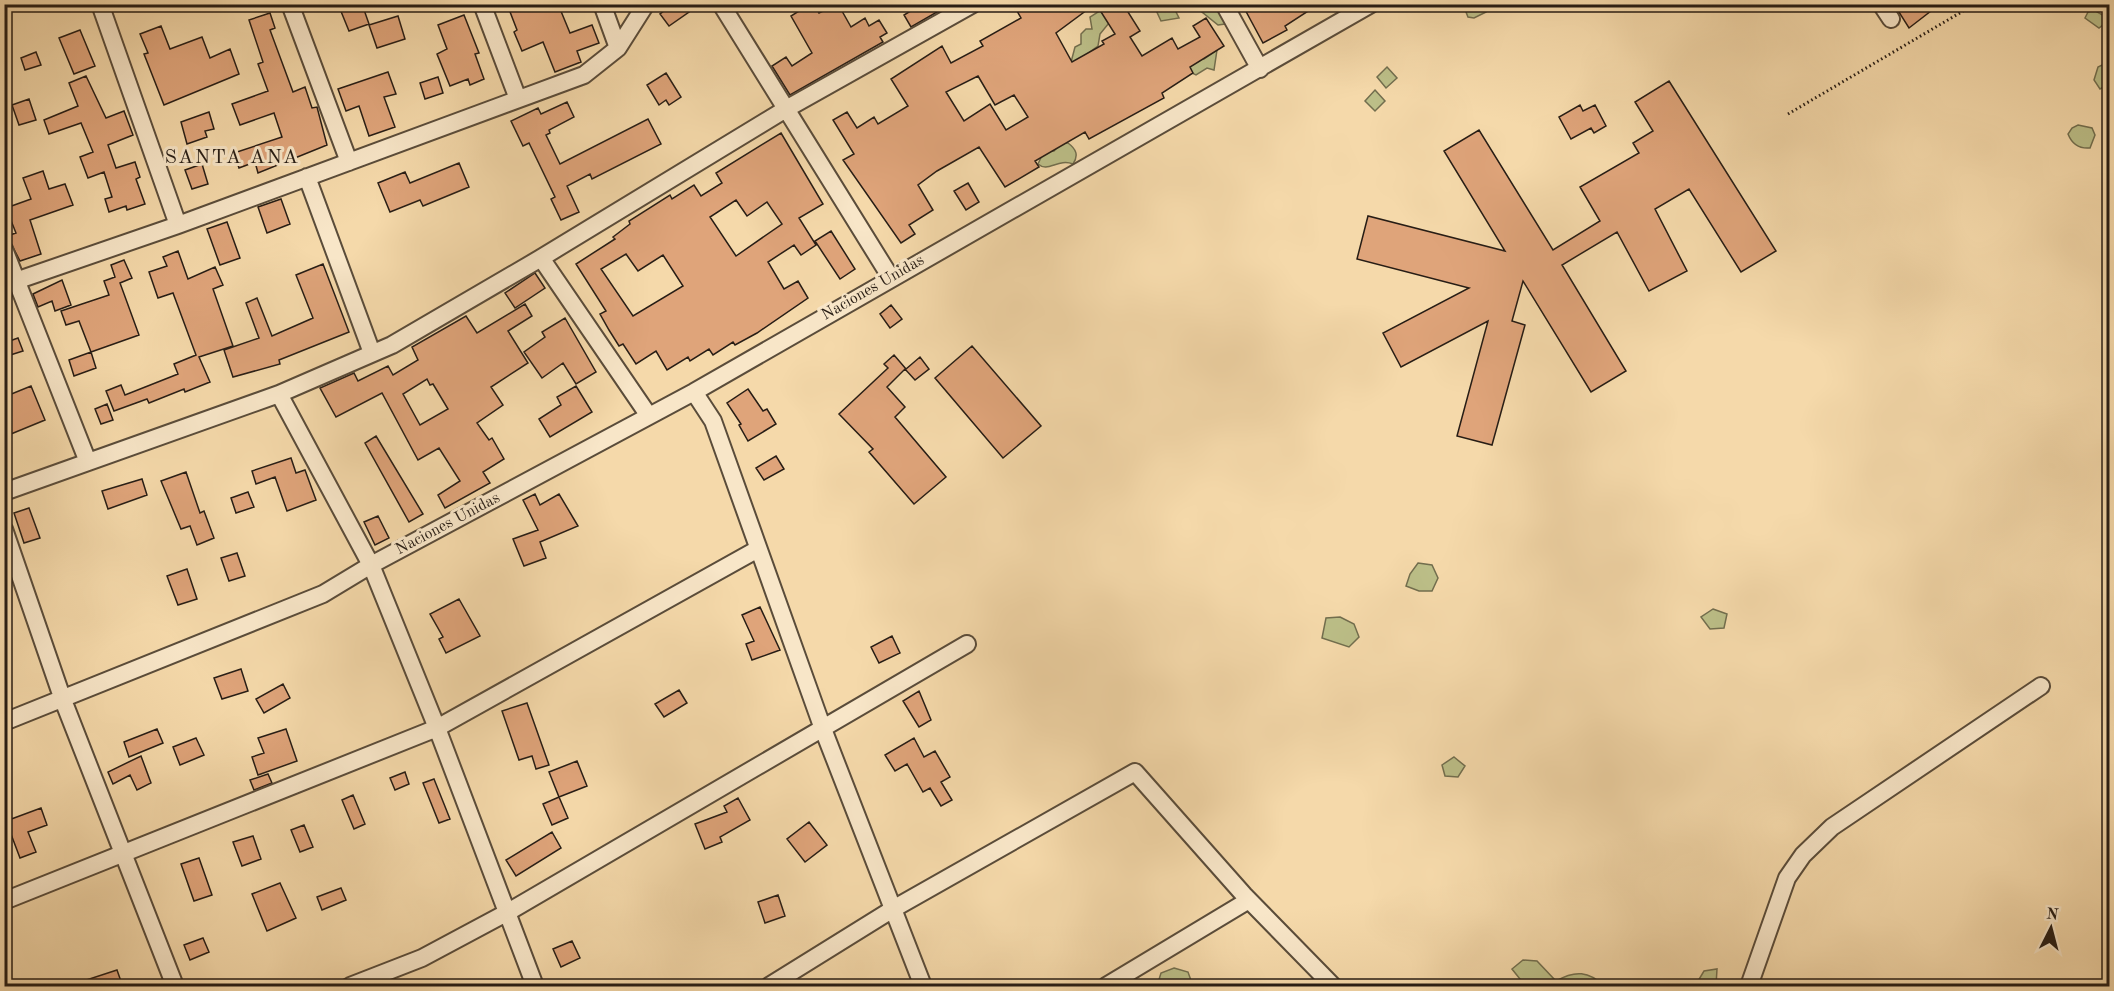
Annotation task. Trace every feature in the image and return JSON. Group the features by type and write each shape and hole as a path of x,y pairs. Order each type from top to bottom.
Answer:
{"street":[{"path":"100,4 178,225"},
{"path":"290,4 349,162"},
{"path":"482,4 518,99"},
{"path":"602,4 618,48"},
{"path":"10,283 178,225 584,75 618,48 646,4"},
{"path":"721,4 891,278"},
{"path":"4,492 279,394 392,345 541,258 786,109 973,4"},
{"path":"1224,4 1260,69"},
{"name":"Naciones Unidas","path":"4,722 323,594 371,565 694,392 1371,4"},
{"path":"307,177 372,353"},
{"path":"4,249 10,283 88,462"},
{"path":"541,258 649,416"},
{"path":"694,392 713,421 823,729 923,987"},
{"path":"279,394 371,565 437,728 535,987"},
{"path":"4,530 63,700 175,987"},
{"path":"4,901 437,728 758,549"},
{"path":"350,987 422,958 508,912 967,644"},
{"path":"1749,987 1787,878 1803,855 1832,827 2041,686"},
{"path":"769,987 893,909 1135,772 1249,900 1333,987"},
{"path":"1106,987 1249,900"}],"path":[{"path":"1788,114 1975,4"}],"green space":[{"path":"1469,4 1484,6 1486,12 1474,18 1468,17 1464,7"},
{"path":"1159,5 1173,6 1179,18 1161,21 1155,8"},
{"path":"1209,8 1223,11 1227,17 1225,24 1218,25 1202,12"},
{"path":"1101,10 1109,23 1100,34 1098,46 1070,66 1075,47 1081,44 1081,34 1086,29 1092,29 1090,17"},
{"path":"2094,10 2106,17 2104,24 2099,28 2085,18 2088,12"},
{"path":"1217,50 1214,70 1207,68 1196,75 1190,72 1190,58 1204,59"},
{"path":"2104,64 2109,66 2109,84 2100,89 2094,80 2098,67"},
{"path":"1387,67 1397,78 1386,88 1377,77"},
{"path":"1375,90 1385,101 1375,111 1365,101"},
{"path":"2078,125 2092,128 2095,135 2090,148 2079,147 2070,138 2068,134"},
{"path":"1061,143 1068,143 1075,150 1076,158 1073,164 1063,163 1046,167 1038,164 1044,151 1054,151"},
{"path":"1418,563 1432,565 1438,578 1432,591 1419,591 1406,586 1410,574"},
{"path":"1713,609 1727,614 1724,628 1710,629 1701,617"},
{"path":"1340,617 1354,624 1359,637 1349,647 1322,638 1326,618"},
{"path":"1454,757 1465,766 1458,777 1445,776 1442,765"},
{"path":"1523,960 1537,961 1556,981 1569,975 1582,974 1593,977 1604,986 1520,986 1520,979 1512,969"},
{"path":"1174,968 1188,972 1193,986 1157,986 1161,973"},
{"path":"1717,969 1716,986 1695,986 1704,971"}],"building":[{"path":"338,4 362,4 369,24 349,31"},
{"path":"507,4 558,4 570,33 592,25 599,43 577,51 581,62 555,72 543,42 522,51 514,32 517,30"},
{"path":"673,4 683,4 689,12 669,26 660,14"},
{"path":"810,4 814,4 819,13 838,4 851,27 865,18 869,26 879,20 887,33 880,37 883,42 790,95 772,66 786,57 792,66 812,53 791,16"},
{"path":"922,4 951,4 911,27 904,15"},
{"path":"1013,4 1095,4 1056,33 1072,62 1104,44 1102,41 1115,34 1096,4 1123,4 1140,31 1130,37 1142,56 1172,38 1178,49 1200,37 1193,26 1206,18 1224,46 1190,67 1193,73 1162,93 1164,98 1089,139 1085,132 1035,161 1039,167 1005,187 979,147 937,171 918,185 933,210 909,225 915,234 901,243 843,160 854,154 833,120 847,112 857,128 874,117 878,124 908,106 891,79 942,46 951,63 983,46 980,41 1021,18","holes":["978,76 995,105 1014,95 1028,117 1006,130 990,104 964,121 946,92"]},
{"path":"1242,4 1319,4 1285,26 1287,30 1263,43"},
{"path":"1903,4 1940,4 1909,28 1897,9"},
{"path":"270,13 275,28 270,30 293,92 305,87 312,108 317,107 327,145 258,173 255,162 239,168 234,153 282,137 274,113 240,125 232,104 268,91 258,64 263,62 249,20"},
{"path":"464,15 479,53 475,54 484,79 470,85 468,79 450,86 437,54 447,49 438,25"},
{"path":"398,16 405,39 377,48 369,25"},
{"path":"161,26 170,49 202,37 210,58 230,49 239,74 164,105 144,54 148,53 140,34"},
{"path":"80,30 95,66 74,74 59,38"},
{"path":"36,52 41,65 25,70 21,58"},
{"path":"388,72 396,94 384,97 395,127 369,136 359,106 346,111 338,89"},
{"path":"666,73 681,97 669,105 666,100 659,105 647,85"},
{"path":"86,76 106,118 124,111 133,135 108,145 116,168 135,162 140,177 136,179 145,204 127,210 126,206 109,212 105,199 112,197 104,172 88,178 80,157 93,152 81,123 49,134 44,120 78,106 69,83"},
{"path":"438,77 443,93 425,99 420,83"},
{"path":"1669,81 1776,251 1741,272 1689,189 1655,209 1687,271 1649,291 1617,232 1562,265 1626,371 1591,392 1523,281 1512,321 1525,325 1492,445 1457,436 1488,321 1401,367 1383,333 1469,288 1357,259 1368,216 1505,251 1444,151 1479,130 1553,250 1600,221 1580,187 1639,153 1633,143 1653,131 1635,102"},
{"path":"29,99 36,120 19,125 12,105"},
{"path":"567,102 574,117 549,130 550,133 546,135 560,164 648,119 661,144 592,179 590,174 567,186 579,212 561,220 551,199 555,197 529,143 523,146 511,121 538,108 541,114"},
{"path":"1580,105 1583,111 1595,105 1606,126 1594,133 1591,128 1571,139 1559,117"},
{"path":"209,112 214,129 205,131 207,137 187,144 181,122"},
{"path":"781,133 823,204 799,218 816,245 801,255 794,245 768,262 784,289 798,281 808,298 757,333 735,345 733,342 713,355 709,349 690,361 688,357 667,370 656,351 636,364 623,344 619,346 609,330 600,314 606,311 576,264 615,239 613,237 630,224 629,221 670,195 672,199 694,185 701,196 722,183 716,173","holes":["736,200 747,216 767,202 782,224 736,256 710,217","626,254 638,271 663,255 683,286 633,316 601,269"]},
{"path":"459,163 469,187 423,206 420,200 390,212 378,183 405,172 410,183"},
{"path":"202,164 208,184 192,189 185,170"},
{"path":"43,171 49,189 65,184 73,205 30,220 41,254 20,261 7,236 16,233 6,208 31,199 23,178"},
{"path":"968,183 979,202 966,210 954,191"},
{"path":"281,199 290,224 267,233 258,207"},
{"path":"227,222 240,258 220,265 207,229"},
{"path":"831,231 855,269 840,279 815,241"},
{"path":"178,251 188,279 215,267 223,285 213,289 233,346 199,357 210,382 185,392 184,389 149,403 147,399 114,411 106,391 121,385 125,395 178,374 174,364 196,355 173,293 158,298 149,272 167,266 163,257"},
{"path":"124,260 132,278 120,283 139,335 91,352 79,321 66,325 61,311 109,295 104,281 115,277 111,265"},
{"path":"323,264 349,332 279,360 280,364 233,377 224,350 259,338 246,303 257,298 272,336 313,318 296,275"},
{"path":"535,273 545,288 515,308 505,293"},
{"path":"62,280 71,305 55,311 52,301 38,307 33,294"},
{"path":"525,304 532,316 508,331 528,363 491,387 503,405 477,423 489,440 492,438 504,459 483,472 490,483 445,508 438,495 460,481 439,448 418,460 382,393 336,417 320,388 354,373 358,381 388,366 393,375 418,360 412,347 466,316 477,333","holes":["427,379 430,385 433,384 448,409 420,425 403,394"]},
{"path":"891,305 902,319 890,328 880,314"},
{"path":"565,318 596,372 576,384 563,363 542,378 524,352 545,337 542,332"},
{"path":"18,338 23,351 4,357 4,343"},
{"path":"972,346 1041,426 1003,458 935,378"},
{"path":"91,352 96,368 74,376 69,360"},
{"path":"894,355 906,369 920,357 929,369 915,380 905,369 887,387 905,407 895,417 946,477 914,504 869,452 873,449 839,414 888,368 884,364"},
{"path":"31,386 45,420 11,434 4,419 4,397"},
{"path":"576,386 592,412 550,437 539,419 561,405 557,397"},
{"path":"748,389 763,411 767,409 776,424 748,441 739,425 741,424 727,403"},
{"path":"107,404 113,420 101,424 95,409"},
{"path":"376,436 423,514 409,522 365,443"},
{"path":"776,456 784,469 764,480 756,468"},
{"path":"291,458 296,473 305,470 316,500 287,511 275,477 256,484 252,471"},
{"path":"186,472 200,513 204,511 214,538 197,545 190,526 181,529 161,481"},
{"path":"142,479 147,495 108,509 102,491"},
{"path":"248,492 254,507 236,513 231,498"},
{"path":"535,494 540,505 559,494 578,526 540,542 546,558 524,566 513,539 538,530 523,500"},
{"path":"29,508 40,538 24,543 14,513"},
{"path":"378,516 389,538 375,545 364,522"},
{"path":"237,553 245,576 229,581 221,558"},
{"path":"187,569 197,599 178,605 167,576"},
{"path":"459,599 480,636 446,653 439,639 443,637 430,614"},
{"path":"760,607 780,650 752,660 746,644 754,641 742,615"},
{"path":"892,636 900,653 879,663 871,647"},
{"path":"241,669 248,691 222,699 214,678"},
{"path":"283,684 290,698 264,713 256,699"},
{"path":"679,690 687,703 664,717 655,704"},
{"path":"919,691 931,720 919,727 903,701"},
{"path":"527,703 549,765 536,769 532,756 519,760 502,711"},
{"path":"157,729 163,743 129,757 124,742"},
{"path":"286,729 297,761 258,775 252,757 264,753 258,738"},
{"path":"196,738 204,755 180,765 173,747"},
{"path":"914,738 924,757 935,751 950,777 941,782 952,800 941,806 930,788 923,792 907,764 895,771 885,755"},
{"path":"141,756 151,783 137,790 130,775 113,784 108,772"},
{"path":"577,761 587,786 559,797 549,772"},
{"path":"405,772 409,784 395,790 390,778"},
{"path":"268,774 272,783 254,790 250,780"},
{"path":"434,779 450,819 439,823 423,783"},
{"path":"353,795 365,824 354,829 342,800"},
{"path":"559,797 568,818 552,825 543,804"},
{"path":"738,798 750,820 720,837 722,842 705,849 695,824 727,812 724,806"},
{"path":"41,808 47,825 28,832 36,852 20,858 6,821"},
{"path":"809,822 827,845 805,862 787,839"},
{"path":"304,825 313,847 300,852 291,830"},
{"path":"552,832 561,848 516,876 506,860"},
{"path":"253,836 261,859 242,866 233,842"},
{"path":"199,858 212,895 194,901 181,864"},
{"path":"280,883 296,918 267,931 252,894"},
{"path":"341,888 346,900 322,910 317,897"},
{"path":"778,895 785,916 765,923 758,902"},
{"path":"203,938 209,952 190,960 184,945"},
{"path":"572,941 580,958 561,967 553,949"},
{"path":"117,970 123,987 74,987 74,984"}],"district":[{"name":"SANTA ANA","path":"232,158"}]}
